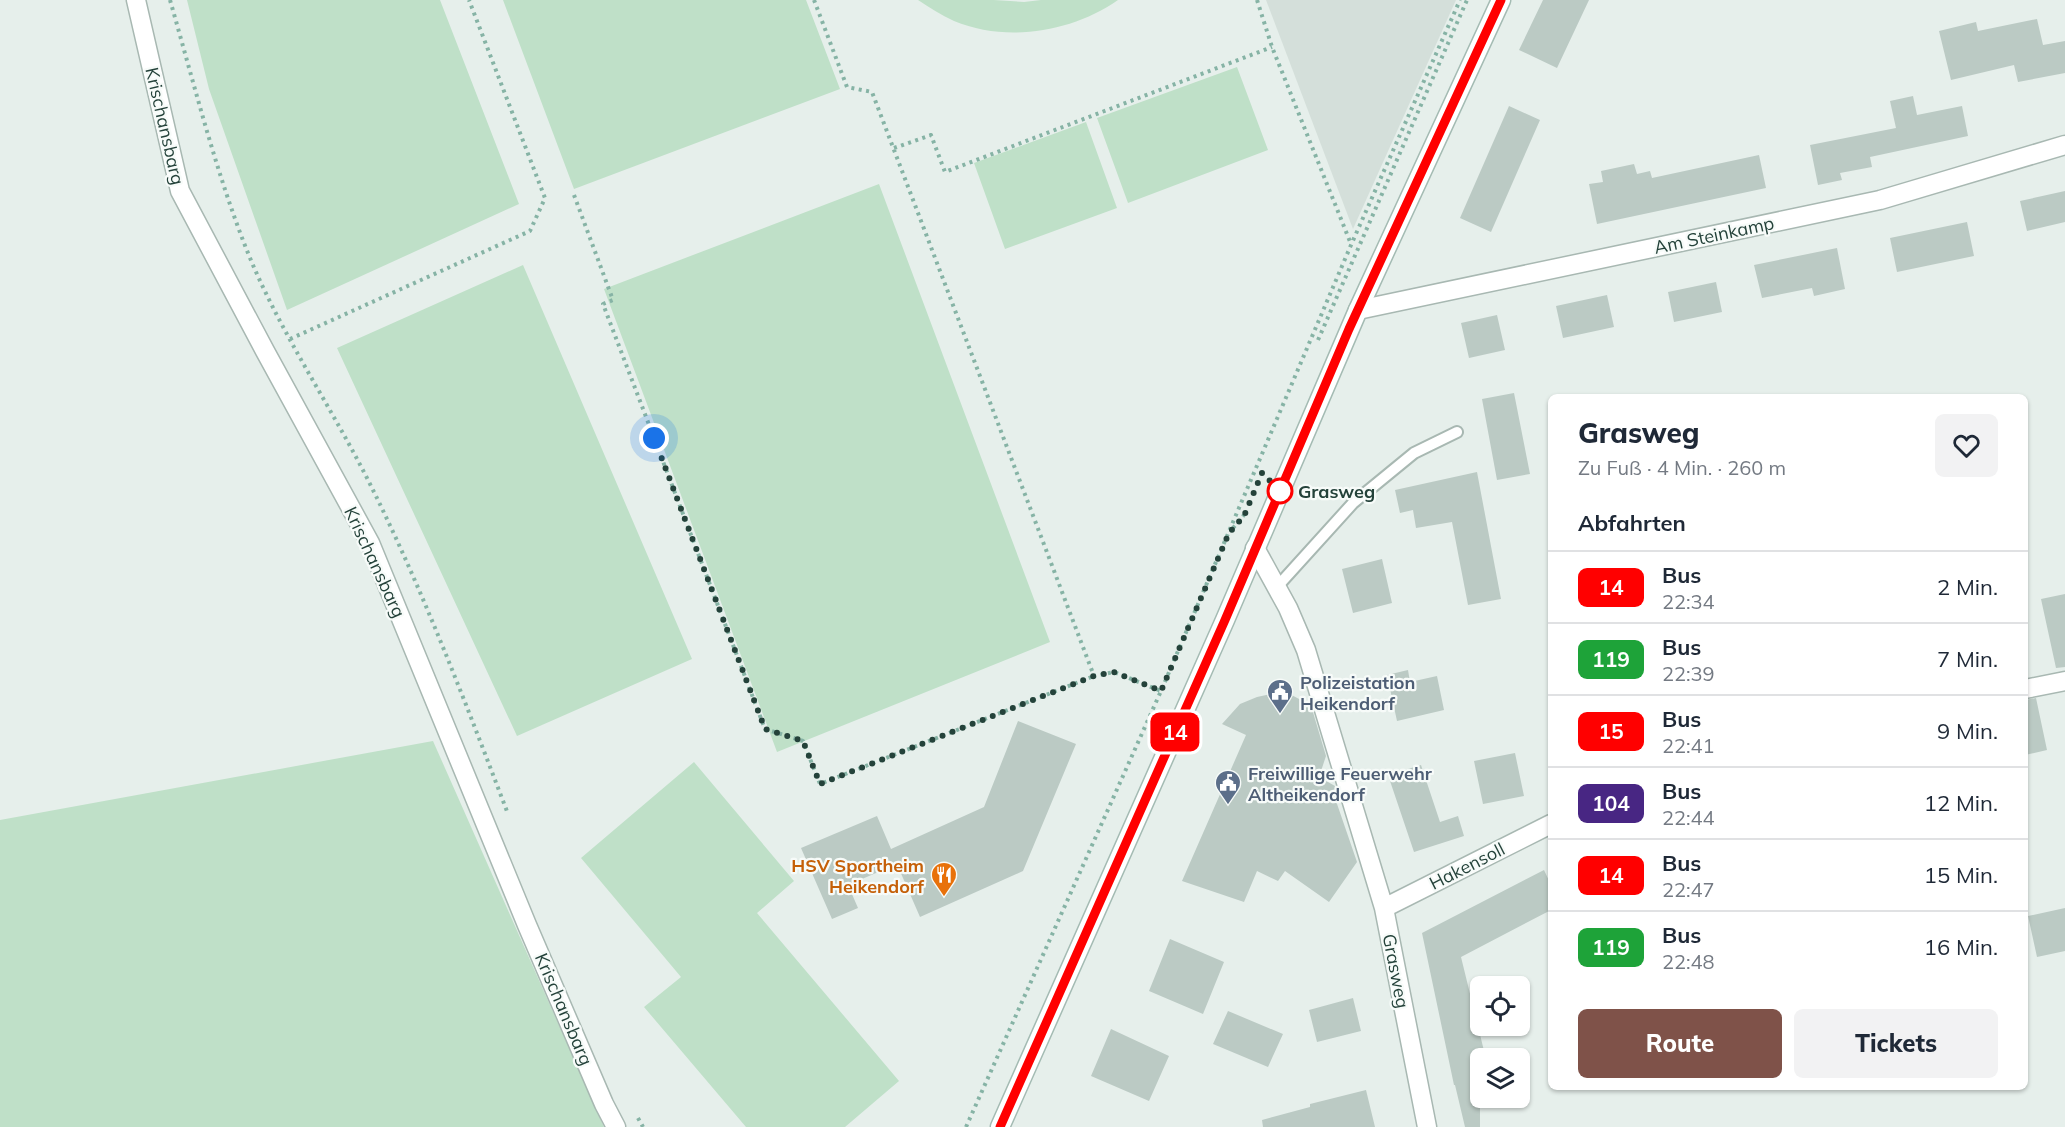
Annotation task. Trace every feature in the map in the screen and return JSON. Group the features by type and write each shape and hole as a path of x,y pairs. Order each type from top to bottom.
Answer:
{"street":[{"name":"Krischansbarg","path":"136,0 180,191 370,543 527,925 616,1127"},
{"path":"1000,1127 1358,310 1501,0"},
{"name":"Am Steinkamp","path":"1358,310 1880,201 2065,145"},
{"name":"Grasweg","path":"1255,548 1288,608 1306,650 1384,908 1426,1127"},
{"path":"2028,688 2065,681"},
{"name":"Hakensoll","path":"1384,908 1548,826"}],"lane":[{"path":"1276,588 1353,503 1414,453 1457,432"}],"path":[{"path":"265,351 530,231 545,198 469,0"},
{"path":"814,0 847,87 872,92 1094,676"},
{"path":"1257,0 1272,47 1352,245"},
{"path":"966,1127 1161,691 1352,245 1460,0"},
{"path":"1315,346 1467,0"},
{"path":"894,148 931,135 945,172 1272,47"},
{"path":"574,195 613,300 603,304 765,729 803,741 820,784 1094,676 1114,672 1161,691"},
{"path":"1229,533 1244,516 1248,505"}],"shaded area":[{"path":"1266,0 1456,0 1353,229"}],"green space":[{"path":"187,0 440,0 519,204 287,310 209,89"},
{"path":"503,0 806,0 840,89 574,189"},
{"path":"918,0 1024,2 1118,0 1100,11 1060,27 1039,31 996,32 974,28 949,19"},
{"path":"1237,67 1268,150 1128,203 1097,118"},
{"path":"1086,122 1117,208 1005,249 974,163"},
{"path":"879,184 1050,642 777,752 604,289"},
{"path":"523,265 692,659 517,736 337,348"},
{"path":"433,741 604,1127 0,1127 0,820"},
{"path":"694,762 794,881 757,913 899,1081 845,1127 746,1127 644,1007 681,977 581,858"}],"building":[{"path":"1543,0 1589,0 1557,68 1519,50"},
{"path":"2037,19 2043,45 2065,41 2065,73 2018,82 2014,65 1951,80 1939,31 1976,22 1978,31"},
{"path":"1913,96 1917,115 1962,106 1968,136 1870,157 1872,167 1840,173 1842,180 1818,185 1810,145 1896,128 1890,101"},
{"path":"1509,106 1540,120 1491,232 1460,218"},
{"path":"1759,155 1766,188 1597,224 1589,184 1603,182 1601,171 1634,164 1637,174 1650,171 1652,178"},
{"path":"2065,191 2065,222 2027,231 2020,201"},
{"path":"1967,222 1974,256 1897,272 1890,238"},
{"path":"1837,248 1845,289 1814,296 1812,288 1762,298 1754,265"},
{"path":"1716,282 1722,312 1674,322 1668,292"},
{"path":"1607,295 1614,327 1563,338 1556,306"},
{"path":"1497,315 1505,350 1469,358 1461,323"},
{"path":"1514,393 1530,474 1497,480 1482,399"},
{"path":"1477,472 1501,599 1468,605 1452,522 1416,528 1413,510 1400,513 1395,490"},
{"path":"1382,559 1392,603 1353,613 1342,569"},
{"path":"2065,594 2065,667 2056,668 2041,599"},
{"path":"1408,670 1410,682 1437,676 1444,710 1397,721 1387,675"},
{"path":"1284,691 1312,709 1326,756 1319,777 1335,786 1339,798 1336,801 1357,862 1329,902 1285,871 1278,881 1257,871 1244,902 1182,881 1246,735 1222,724 1240,704 1257,697"},
{"path":"2036,698 2047,750 2028,754 2028,699"},
{"path":"1018,721 1076,744 1023,871 920,917 897,864 848,885 858,908 832,919 801,848 877,816 891,849 984,807"},
{"path":"1515,753 1524,796 1483,804 1474,761"},
{"path":"1421,765 1440,822 1458,816 1464,836 1414,852 1388,775"},
{"path":"1544,870 1548,879 1548,912 1461,957 1470,994 1470,1036 1480,1036 1483,1048 1470,1048 1470,1108 1480,1108 1480,1127 1465,1127 1422,933"},
{"path":"2065,908 2065,951 2037,957 2028,916"},
{"path":"1170,939 1224,962 1203,1014 1149,991"},
{"path":"1353,998 1361,1031 1317,1042 1309,1010"},
{"path":"1228,1011 1283,1034 1268,1067 1213,1044"},
{"path":"1111,1029 1169,1056 1149,1101 1091,1076"},
{"path":"1366,1090 1375,1127 1263,1127 1262,1120 1310,1107 1310,1104"}],"bus line":[{"name":"14","path":"1000,1127 1225,620 1349,329 1501,0"}],"place":[{"name":"Grasweg","path":"1280,491"},
{"name":"Polizeistation Heikendorf","path":"1280,715"},
{"name":"Freiwillige Feuerwehr Altheikendorf","path":"1228,806"},
{"name":"HSV Sportheim Heikendorf","path":"944,898"}],"route":[{"path":"654,438 765,729 803,741 820,784 1094,676 1114,672 1161,691 1229,533 1244,516 1262,473 1280,491"}]}
